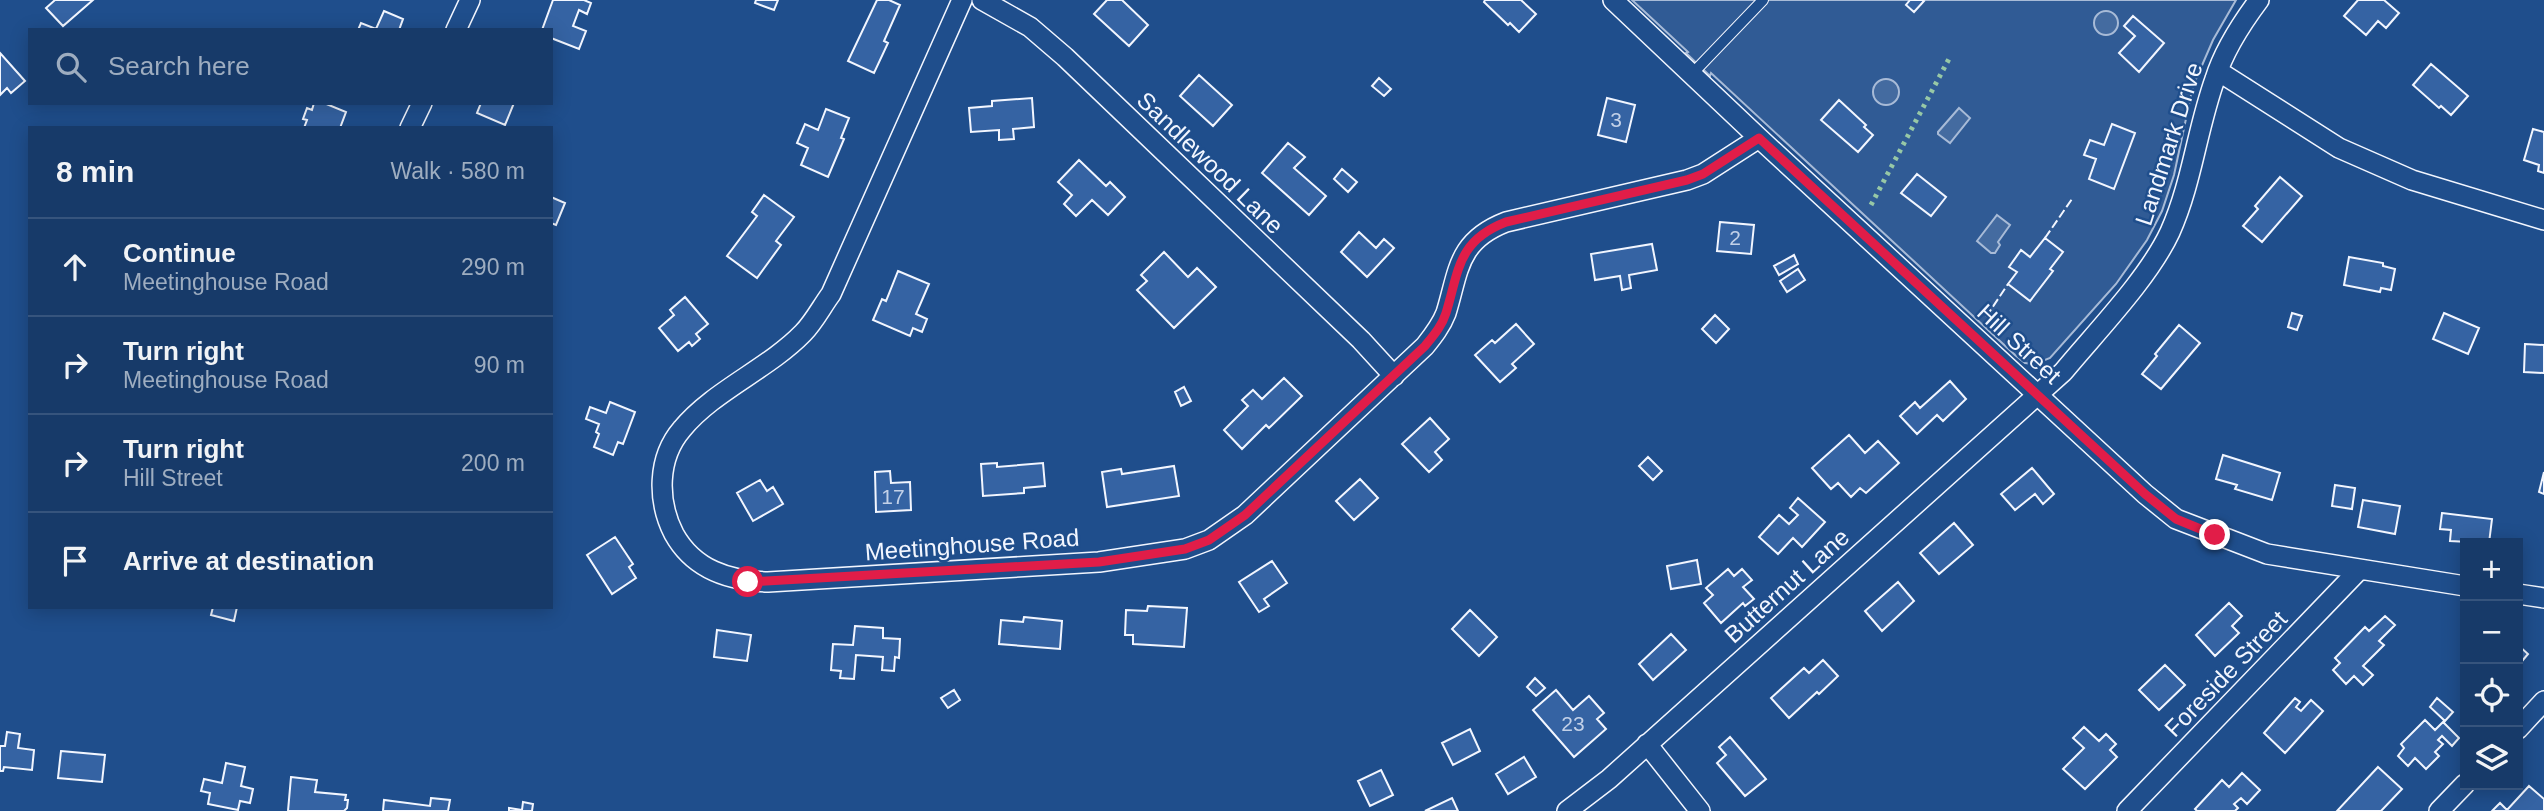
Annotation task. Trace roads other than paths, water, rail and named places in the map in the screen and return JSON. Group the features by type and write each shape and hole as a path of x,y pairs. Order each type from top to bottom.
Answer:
{"street":[{"path":"457,28 470,0"},
{"name":"Meetinghouse Road","path":"962,0 831,294 804,332 765,366 695,416 681,430 671,448 661,489 663,508 680,544 693,559 711,571 748,582 768,582 1099,562 1185,549 1209,540 1245,515 1425,346 1446,314 1457,268 1465,254 1475,241 1495,226 1687,180 1703,174 1759,138"},
{"name":"Sandlewood Lane","path":"982,0 1030,27 1065,57 1361,340 1394,376"},
{"name":"Hill Street","path":"1613,0 2145,494 2176,519 2267,554 2460,585"},
{"name":"Landmark Drive","path":"2037,394 2063,372 2120,305 2169,234 2193,165 2202,121 2217,71 2231,41 2259,0"},
{"path":"2217,71 2339,148 2412,180 2544,220"},
{"path":"411,126 421,105"},
{"name":"Butternut Lane","path":"1567,811 1609,779 2037,394"},
{"name":"Foreside Street","path":"2127,811 2360,570"},
{"path":"2523,595 2544,598"},
{"path":"2520,727 2544,701"},
{"path":"1647,744 1700,811"},
{"path":"2440,811 2460,789"}],"lane":[{"path":"1692,74 1763,0"}]}
